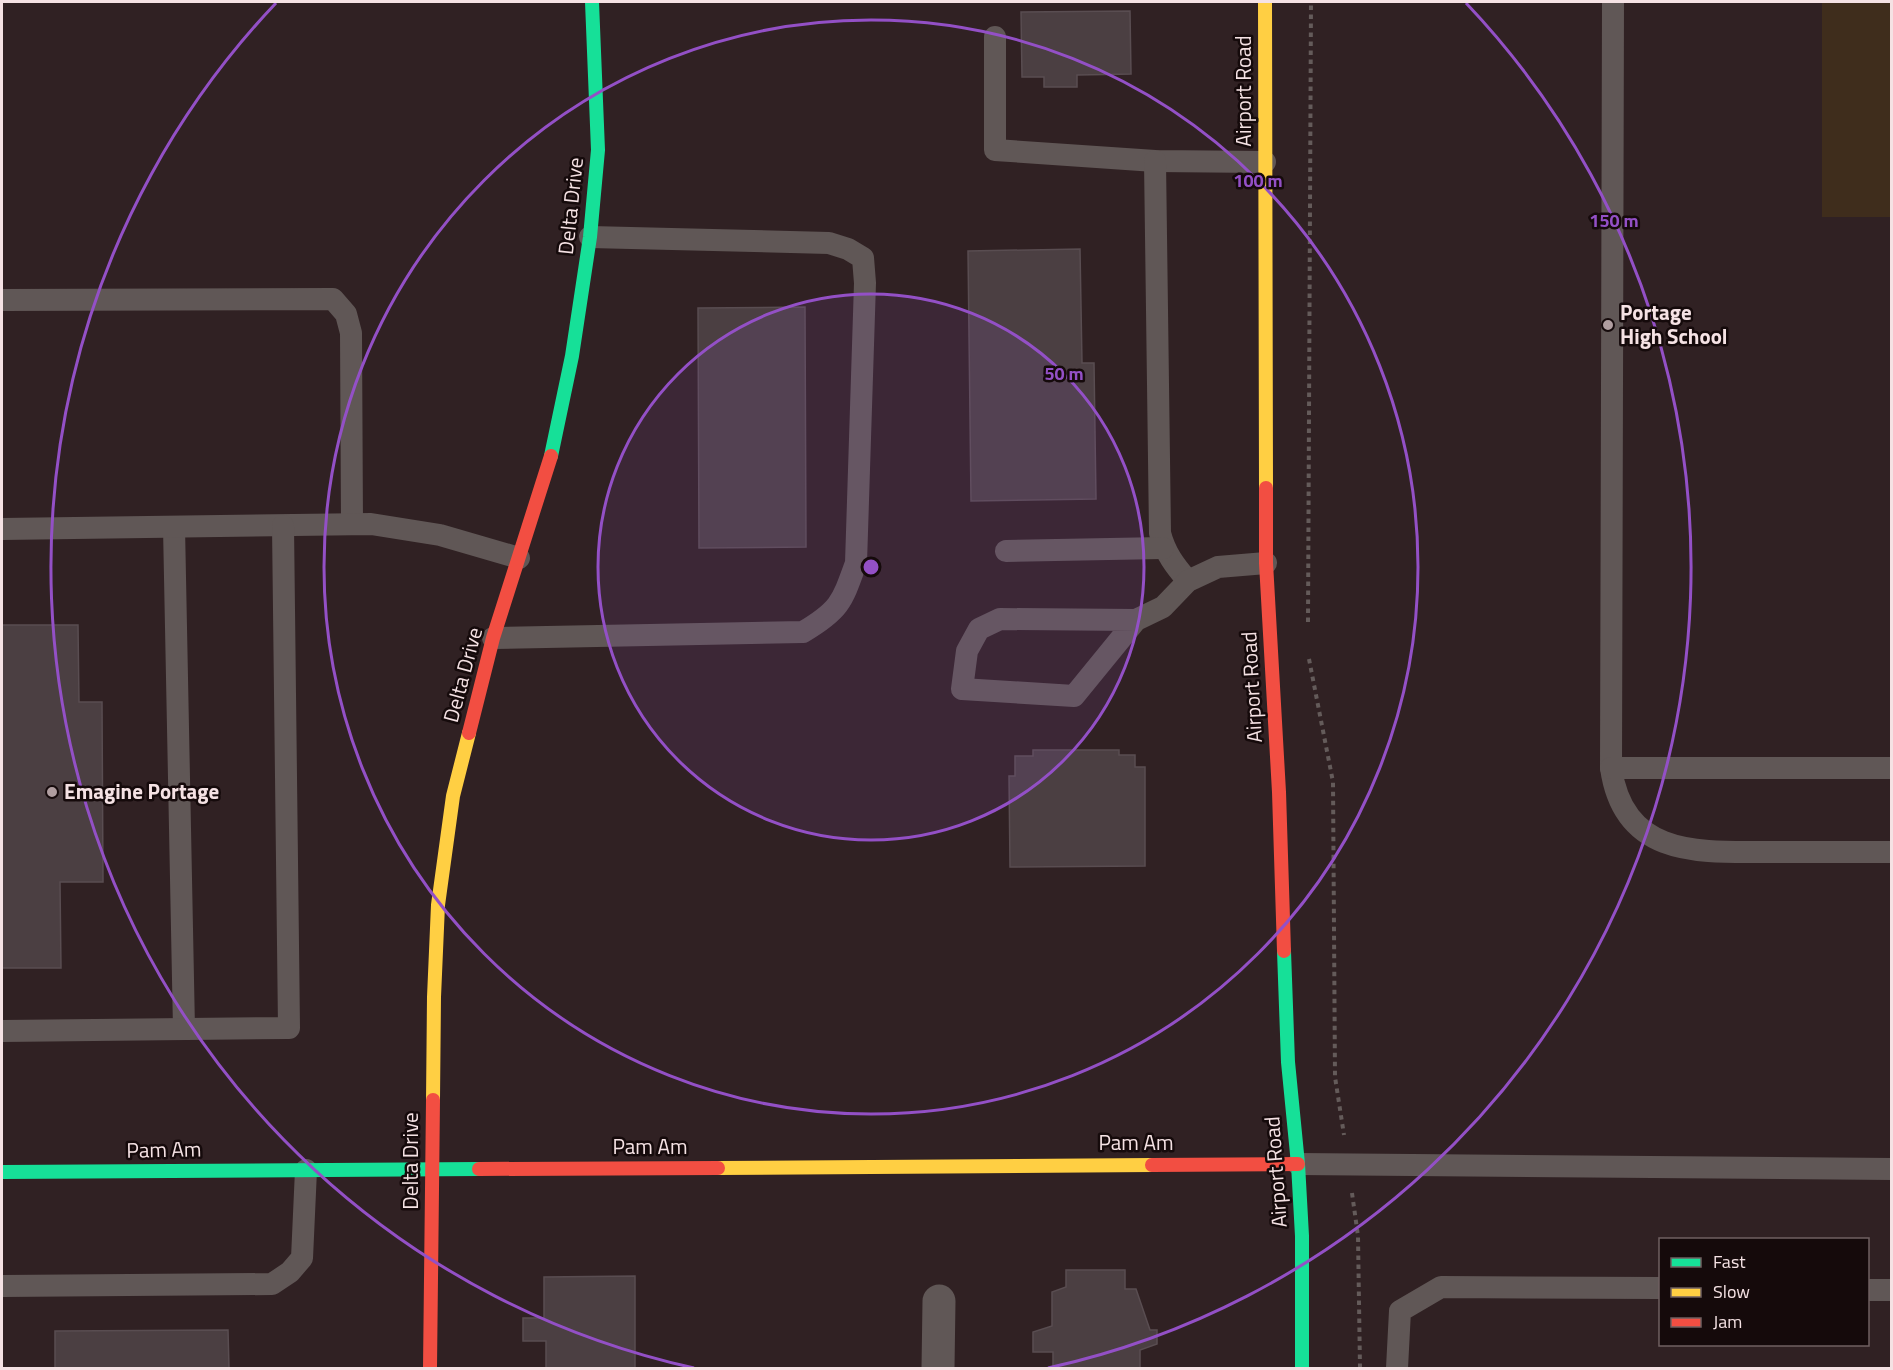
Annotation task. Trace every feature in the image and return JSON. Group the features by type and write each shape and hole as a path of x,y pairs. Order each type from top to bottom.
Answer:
{"street":[{"name":"Delta Drive","path":"430,1368 434,997 438,905 453,796 493,639 550,459 572,356 590,237 598,150 592,2"},
{"name":"Airport Road","path":"1265,2 1266,563 1279,792 1288,1062 1302,1236 1302,1368"},
{"name":"Pam Am","path":"2,1172 1298,1164"},
{"path":"938,1368 939,1301"}],"lane":[{"path":"1613,2 1611,768 1613,787 1620,803 1641,830 1671,846 1710,852 1892,852"},
{"path":"994,37 995,150 1155,161 1264,162"},
{"path":"1155,161 1160,533 1163,548 1188,581"},
{"path":"493,639 803,632 826,618 843,599 856,563 866,283 863,258 848,249 829,243 590,237"},
{"path":"2,300 333,298 346,314 351,333 352,524"},
{"path":"2,529 371,524 440,535 519,558"},
{"path":"2,1031 289,1028 283,526"},
{"path":"174,527 184,1029"},
{"path":"1006,551 1163,548"},
{"path":"1136,620 1000,619 979,629 967,651 962,689 1074,696 1136,620 1163,607 1188,581 1218,567 1266,563"},
{"path":"1611,768 1892,768"},
{"path":"1298,1164 1892,1168"},
{"path":"2,1286 272,1284 290,1272 302,1258 306,1170"},
{"path":"1397,1368 1400,1311 1441,1287 1659,1288"},
{"path":"1869,1290 1892,1290"}],"path":[{"path":"1308,625 1311,2"},
{"path":"1307,649 1333,782 1335,1077 1358,1236 1360,1368"}],"shaded area":[{"path":"1822,2 1891,2 1891,217 1822,217"}],"building":[{"path":"1130,11 1131,74 1077,75 1077,87 1044,87 1044,77 1022,77 1021,12"},
{"path":"1080,249 1082,363 1094,363 1096,499 971,501 968,251"},
{"path":"805,307 806,547 699,548 698,308"},
{"name":"Emagine Portage","path":"2,625 78,625 79,702 102,702 103,882 60,882 61,968 2,968"},
{"path":"1033,750 1119,750 1119,755 1135,755 1135,767 1145,767 1145,866 1010,867 1009,776 1015,776 1015,756 1033,756"},
{"path":"1066,1270 1125,1270 1125,1289 1136,1289 1150,1330 1157,1330 1157,1344 1140,1350 1140,1368 1053,1368 1053,1352 1033,1352 1033,1332 1052,1326 1052,1292 1066,1287"},
{"path":"635,1276 635,1368 546,1368 546,1341 523,1341 523,1318 544,1318 544,1277"},
{"path":"228,1330 229,1368 55,1368 55,1331"}],"traffic: fast":[{"path":"551,456 572,356 590,237 598,150 592,2"},
{"path":"1284,951 1288,1062 1302,1236 1302,1368"},
{"path":"2,1172 479,1169"}],"traffic: slow":[{"path":"1265,2 1266,488"},
{"path":"433,1100 438,905 453,796 469,733"},
{"path":"718,1168 1152,1165"}],"traffic: jam":[{"path":"469,733 493,638 551,456"},
{"path":"1266,488 1266,563 1279,792 1284,951"},
{"path":"430,1368 433,1100"},
{"path":"1152,1165 1298,1164"},
{"path":"479,1169 718,1168"}],"place":[{"name":"Portage High School","path":"1608,325"},
{"name":"Emagine Portage","path":"52,792"}]}
